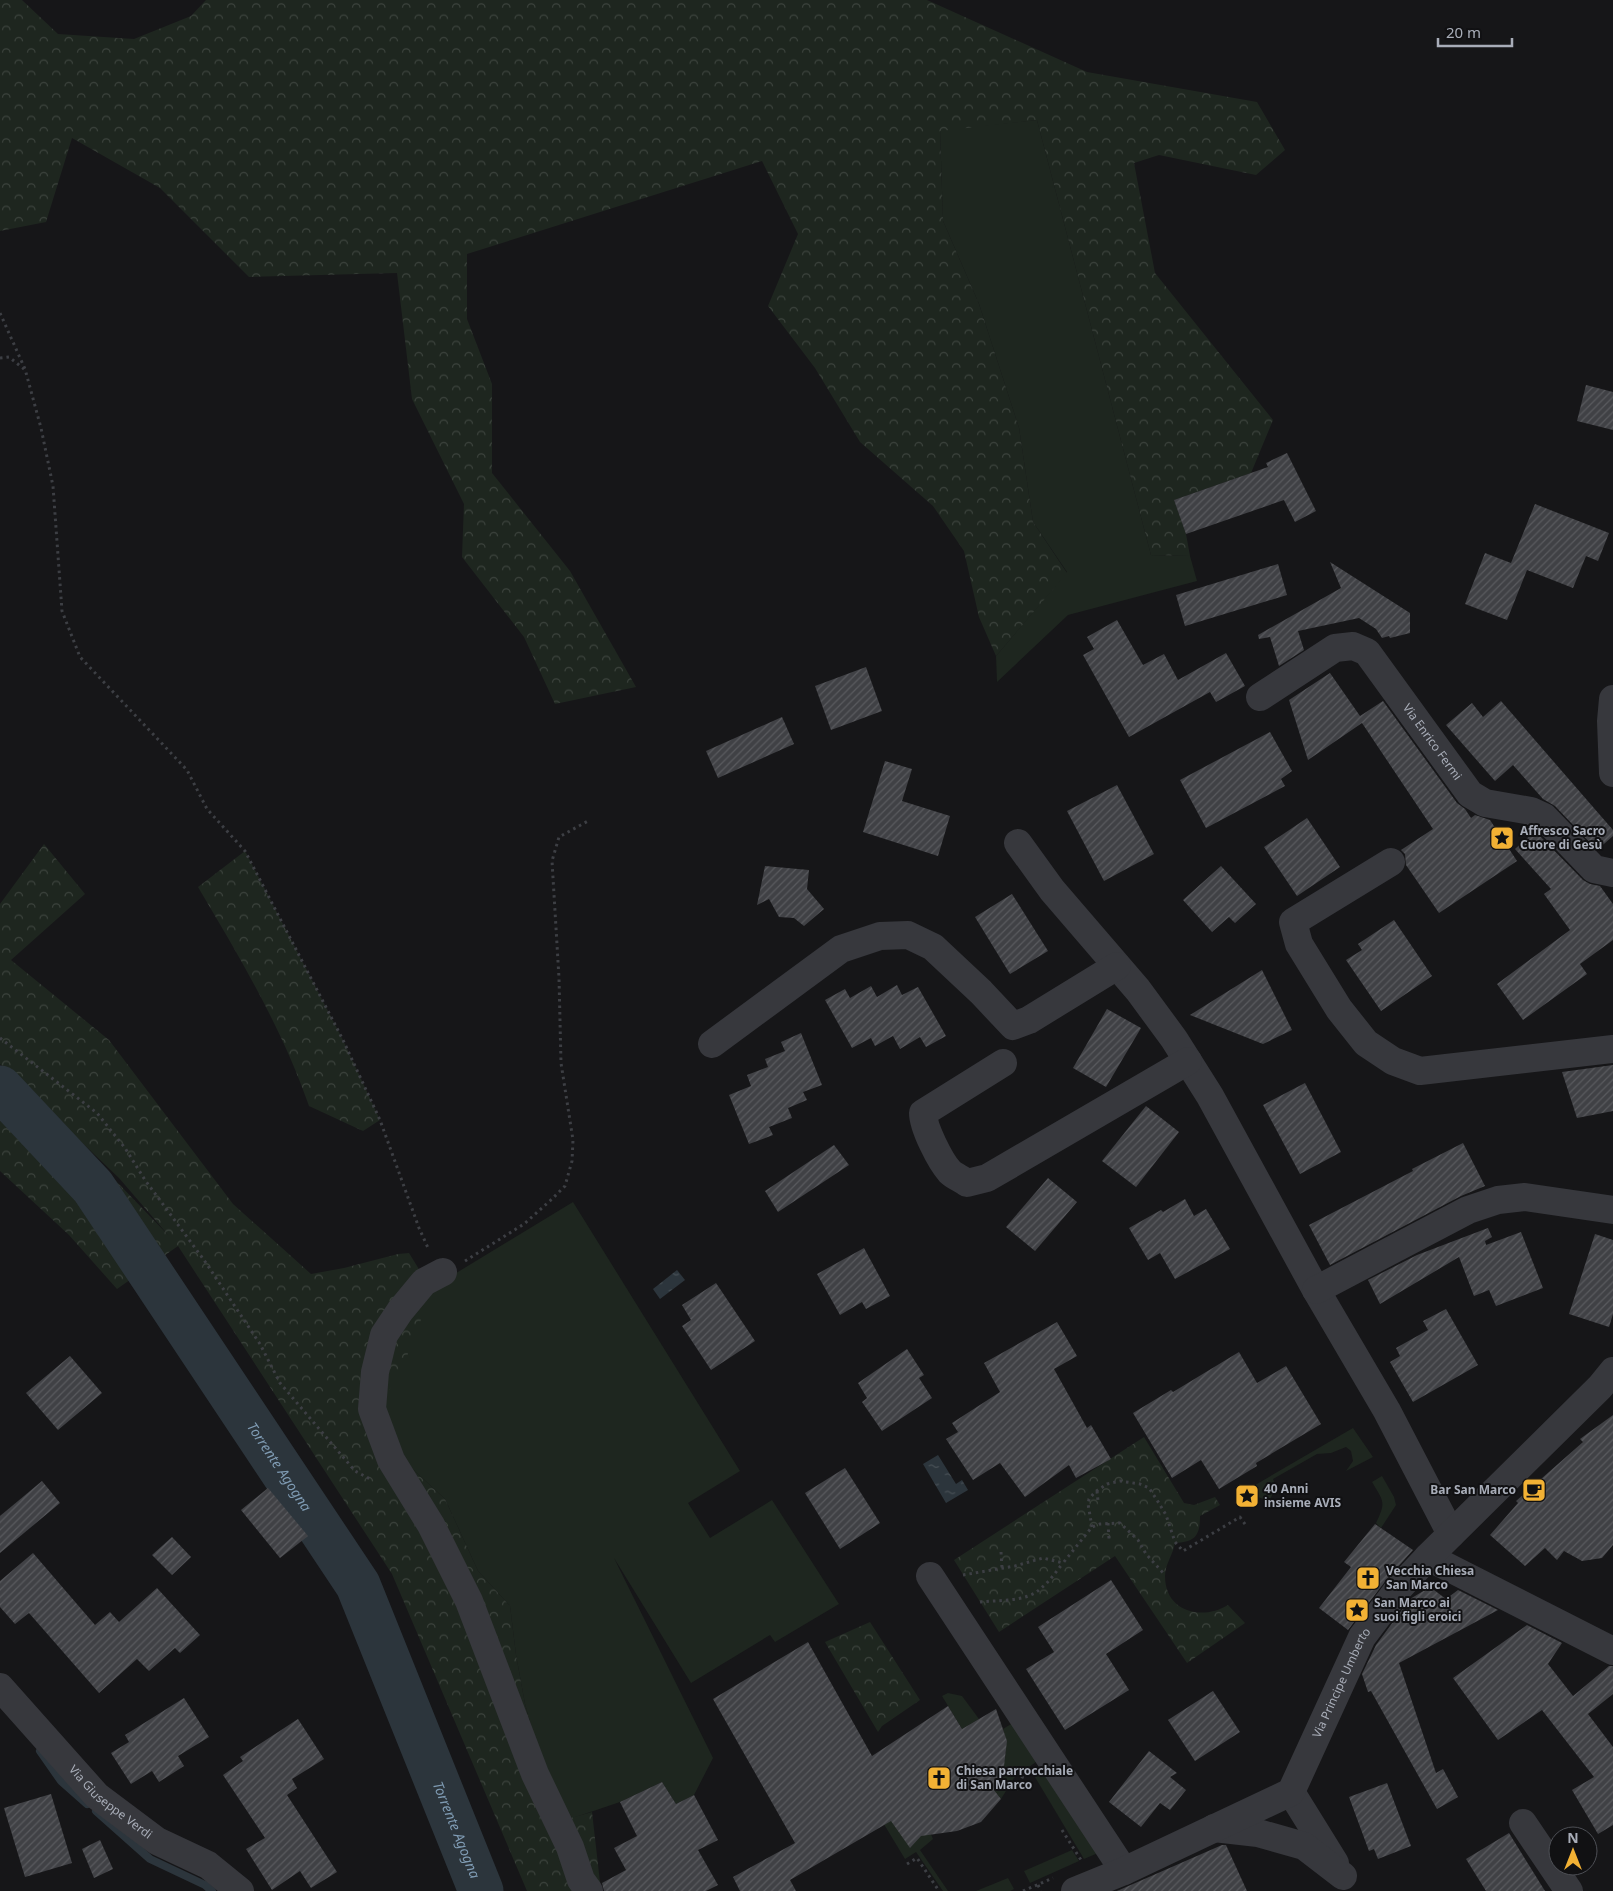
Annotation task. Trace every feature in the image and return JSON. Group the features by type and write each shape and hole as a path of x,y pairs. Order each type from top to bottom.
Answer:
{"street":[{"name":"Via Enrico Fermi","path":"1260,697 1335,648 1353,646 1367,652 1470,794 1485,803 1531,811 1544,817 1594,869 1613,873"},
{"path":"1612,714 1613,773"},
{"path":"1018,843 1052,890 1138,990 1174,1039 1210,1096 1316,1290 1387,1411 1451,1534"},
{"path":"1391,862 1293,922 1299,944 1339,1008 1366,1043 1393,1061 1420,1070 1613,1049"},
{"path":"712,1044 841,949 880,936 908,935 933,947 981,992 1013,1026 1029,1020 1117,966"},
{"path":"1003,1064 923,1113 923,1122 930,1138 950,1172 967,1183 987,1178 1188,1061"},
{"path":"1316,1290 1468,1210 1498,1200 1525,1197 1613,1210"},
{"path":"443,1272 424,1282 400,1311 384,1335 375,1372 372,1409 391,1460 431,1525 468,1601 535,1774 570,1847 581,1880 589,1891"},
{"name":"Via Principe Umberto","path":"1291,1792 1362,1637 1399,1588 1451,1534 1600,1388 1613,1371"},
{"path":"1428,1557 1613,1652"},
{"path":"930,1576 1124,1871"},
{"name":"Via Giuseppe Verdi","path":"0,1687 97,1796 157,1841 208,1865 240,1891"},
{"path":"1075,1891 1124,1871 1291,1792 1348,1883"},
{"path":"1523,1824 1569,1891"},
{"path":"1214,1828 1258,1833 1304,1846 1348,1883"}],"path":[{"path":"0,314 25,369 41,428 54,486 62,610 80,657 187,770 208,809 244,851 343,1040 380,1120 419,1228 436,1266 443,1272 468,1260 524,1224 565,1186 572,1161 573,1140 561,1063 560,978 552,861 559,837 588,821"},
{"path":"0,358 9,357 25,369"},
{"path":"0,1038 97,1114 125,1148 145,1180 204,1260 260,1344 280,1382 355,1471 378,1484"},
{"path":"1092,1527 1088,1504 1089,1499 1106,1484 1120,1481 1149,1488 1166,1515 1174,1542 1183,1551 1240,1517 1247,1527"},
{"path":"1097,1491 1098,1501"},
{"path":"1108,1523 1109,1539"},
{"path":"980,1602 1016,1599 1030,1596 1039,1591 1092,1527 1108,1523 1120,1523 1138,1540 1146,1554 1165,1576"},
{"path":"1002,1552 1002,1568"},
{"path":"963,1575 1043,1558 1063,1563"},
{"path":"1062,1830 1084,1865"},
{"path":"907,1864 917,1858 939,1891"},
{"path":"1038,1885 1042,1891"}],"green space":[{"path":"0,0 22,0 58,34 134,39 191,16 206,0 927,0 1087,72 1257,102 1285,150 1256,175 1159,155 1134,163 1155,273 1273,420 1251,473 1174,500 1186,534 1190,556 1151,555 1037,120 940,131 943,221 979,304 1019,428 1033,522 1067,573 996,656 979,617 964,551 933,506 860,442 815,368 768,306 798,234 762,161 467,254 467,319 492,384 492,473 570,571 636,687 555,704 524,637 462,557 464,504 412,399 397,273 249,277 160,188 72,138 46,222 0,231"},
{"path":"1037,120 1151,555 1190,556 1197,581 1068,615 997,682 996,656 1067,572 1033,522 1019,428 979,304 943,221 940,130"},
{"path":"44,844 85,894 11,960 109,1040 233,1204 311,1274 409,1253 425,1279 422,1317 404,1364 384,1399 380,1439 445,1499 478,1571 510,1606 525,1704 548,1787 564,1820 592,1812 601,1891 527,1891 392,1574 178,1246 117,1289 69,1235 0,1171 0,1070 116,1181 169,1236 119,1178 0,1064 0,904"},
{"path":"245,851 343,1040 380,1120 363,1131 309,1106 273,1021 198,887"},
{"path":"573,1202 740,1471 688,1503 710,1538 772,1500 839,1604 775,1642 770,1635 691,1683 614,1558 713,1758 694,1795 676,1804 662,1782 620,1802 564,1821 548,1787 525,1704 510,1606 478,1571 445,1499 380,1439 384,1399 425,1279 443,1281"},
{"path":"1353,1428 1373,1457 1346,1471 1353,1461 1351,1451 1346,1447 1331,1453 1317,1454 1273,1479 1276,1488 1269,1501 1258,1497 1245,1505 1238,1495"},
{"path":"1144,1437 1184,1503 1194,1505 1215,1497 1220,1505 1200,1516 1199,1529 1195,1537 1187,1541 1175,1543 1166,1567 1165,1576 1171,1598 1187,1610 1197,1612 1218,1610 1228,1605 1245,1623 1187,1663 1115,1556 999,1632 954,1560"},
{"path":"1382,1476 1394,1497 1396,1505 1381,1528 1376,1523 1381,1511 1382,1502 1372,1482"},
{"path":"870,1622 920,1700 882,1726 878,1732 825,1642"},
{"path":"948,1693 962,1696 979,1719 962,1729 942,1696"},
{"path":"1016,1721 1040,1759 1014,1778 1001,1799 994,1790 1006,1753 1003,1729"},
{"path":"1045,1766 1098,1853 1084,1859 1035,1777 1038,1771"},
{"path":"900,1811 930,1832 933,1839 920,1850 948,1891 943,1891 916,1852 905,1859 882,1821"},
{"path":"1072,1850 1079,1861 1030,1883 1024,1871"},
{"path":"1008,1878 1014,1889 1010,1891 976,1891"}],"water":[{"path":"677,1270 685,1280 660,1299 653,1289"},
{"path":"938,1455 956,1484 962,1480 968,1490 946,1503 923,1464"}],"building":[{"path":"1586,385 1613,392 1613,430 1577,421"},
{"path":"1287,453 1316,511 1295,522 1284,500 1186,534 1174,500 1268,467 1266,463"},
{"path":"1535,504 1609,533 1598,561 1586,556 1573,588 1527,570 1507,620 1465,604 1485,553 1511,563"},
{"path":"1330,562 1410,613 1410,633 1382,638 1376,629 1359,618 1298,631 1304,650 1279,666 1270,637 1259,639 1258,635 1341,588"},
{"path":"1278,564 1287,595 1185,626 1176,595"},
{"path":"1117,620 1143,665 1164,654 1178,680 1226,653 1245,686 1216,702 1210,692 1129,737 1083,655 1094,649 1087,637"},
{"path":"866,667 882,711 831,730 815,686"},
{"path":"1330,673 1360,716 1383,701 1457,803 1465,809 1471,818 1475,815 1490,820 1517,861 1439,913 1406,865 1405,854 1401,850 1433,829 1362,723 1308,760 1289,700"},
{"path":"1501,701 1613,830 1613,836 1597,850 1555,806 1543,799 1513,765 1495,781 1446,725 1472,703 1483,717"},
{"path":"782,717 794,744 718,778 706,751"},
{"path":"1270,732 1292,771 1281,779 1285,786 1206,828 1180,780"},
{"path":"885,761 912,769 902,801 950,816 938,856 863,832"},
{"path":"1117,785 1154,854 1104,881 1067,811"},
{"path":"1307,818 1340,867 1297,896 1264,847"},
{"path":"1535,831 1583,880 1600,886 1613,904 1613,940 1580,964 1587,974 1523,1020 1497,984 1570,930 1544,894 1551,889 1515,849"},
{"path":"765,866 809,870 807,889 824,909 804,926 794,918 779,917 769,899 757,905"},
{"path":"1221,866 1256,904 1235,923 1229,917 1212,932 1183,900"},
{"path":"1012,894 1048,951 1010,974 975,917"},
{"path":"1394,920 1432,976 1381,1011 1346,960 1362,950 1358,944"},
{"path":"1262,970 1292,1030 1263,1044 1190,1015"},
{"path":"897,985 902,995 918,987 946,1036 926,1047 920,1037 900,1049 893,1036 875,1046 871,1038 852,1048 825,1000 845,989 850,998 871,986 877,997"},
{"path":"1107,1009 1141,1028 1106,1087 1073,1068"},
{"path":"801,1033 822,1085 803,1092 807,1100 788,1108 792,1118 769,1127 773,1135 749,1144 729,1095 751,1086 747,1075 768,1067 765,1059 785,1051 781,1042"},
{"path":"1613,1065 1613,1111 1577,1118 1562,1072"},
{"path":"1305,1083 1341,1152 1300,1174 1263,1105"},
{"path":"1146,1106 1179,1132 1136,1187 1102,1161"},
{"path":"1463,1143 1485,1186 1461,1196 1330,1265 1309,1225"},
{"path":"834,1145 849,1165 778,1212 765,1191"},
{"path":"1048,1178 1077,1202 1035,1251 1006,1227"},
{"path":"1185,1199 1194,1216 1206,1209 1230,1249 1175,1279 1160,1253 1148,1260 1129,1228"},
{"path":"1488,1228 1492,1237 1485,1241 1486,1245 1521,1232 1543,1288 1496,1306 1489,1290 1474,1296 1459,1257 1380,1304 1368,1280 1417,1255"},
{"path":"1595,1234 1613,1240 1613,1314 1609,1327 1569,1314"},
{"path":"864,1248 890,1296 866,1309 862,1302 840,1315 817,1274"},
{"path":"716,1283 755,1341 711,1370 682,1326 691,1320 682,1305"},
{"path":"1446,1309 1478,1365 1413,1402 1390,1362 1400,1356 1396,1348 1428,1330 1423,1321"},
{"path":"1057,1322 1077,1356 1054,1369 1087,1428 1091,1425 1111,1459 1076,1478 1069,1465 1025,1497 1000,1463 973,1480 946,1439 958,1432 952,1423 1000,1392 984,1363"},
{"path":"907,1349 924,1375 919,1378 932,1398 882,1431 862,1402 867,1398 858,1383"},
{"path":"1239,1352 1257,1383 1286,1366 1321,1424 1256,1463 1257,1466 1219,1489 1201,1460 1172,1478 1133,1413 1171,1390 1173,1392"},
{"path":"70,1356 102,1393 58,1430 26,1393"},
{"path":"1613,1415 1613,1545 1602,1558 1582,1561 1564,1551 1557,1560 1545,1548 1525,1566 1490,1535 1518,1503 1516,1501 1583,1442 1580,1439"},
{"path":"845,1468 880,1523 840,1549 805,1493"},
{"path":"42,1481 60,1503 0,1553 0,1516"},
{"path":"268,1488 308,1536 280,1558 241,1510"},
{"name":"Vecchia Chiesa San Marco","path":"1375,1524 1413,1550 1387,1579 1348,1630 1319,1608 1351,1567 1344,1562"},
{"path":"172,1537 191,1557 172,1575 152,1555"},
{"path":"33,1553 95,1625 110,1612 119,1622 157,1588 200,1635 180,1653 175,1648 149,1671 137,1659 99,1693 29,1613 15,1624 0,1607 0,1581"},
{"path":"1111,1580 1143,1630 1106,1654 1129,1690 1065,1730 1026,1669 1054,1652 1038,1627"},
{"path":"1430,1587 1446,1599 1458,1590 1498,1610 1399,1663 1436,1773 1443,1769 1458,1797 1437,1809 1371,1691 1368,1692 1362,1674 1376,1645 1410,1599"},
{"path":"1527,1625 1562,1643 1548,1664 1573,1696 1609,1666 1613,1666 1613,1694 1588,1714 1613,1747 1613,1825 1598,1834 1598,1826 1593,1826 1572,1790 1594,1777 1542,1710 1498,1740 1453,1678"},
{"path":"808,1642 872,1756 948,1706 962,1729 996,1709 1007,1741 1004,1766 994,1790 1001,1799 981,1822 957,1831 921,1836 910,1848 891,1821 790,1880 796,1891 740,1891 733,1877 795,1843 713,1699"},
{"path":"1213,1691 1240,1732 1195,1761 1168,1720"},
{"path":"184,1698 209,1737 178,1756 184,1766 159,1782 152,1771 131,1784 111,1753 129,1742 125,1735"},
{"path":"298,1719 324,1759 292,1779 297,1788 287,1795 337,1872 311,1888 300,1871 272,1890 246,1849 265,1838 223,1775 243,1761 240,1757"},
{"path":"1149,1751 1177,1773 1170,1777 1186,1790 1170,1810 1160,1803 1141,1827 1109,1802"},
{"path":"662,1782 676,1804 694,1795 718,1840 698,1850 718,1885 706,1891 604,1891 602,1883 626,1870 614,1848 637,1836 620,1802"},
{"path":"1387,1783 1411,1846 1378,1859 1374,1849 1369,1851 1349,1797"},
{"path":"51,1794 72,1863 25,1877 4,1808"},
{"path":"1509,1833 1545,1891 1486,1891 1466,1859"},
{"path":"100,1840 113,1869 94,1878 82,1849"},
{"path":"1222,1845 1226,1845 1247,1891 1117,1891"}],"waterway":[{"name":"Torrente Agogna","path":"0,1088 93,1187 358,1585 481,1891"},
{"path":"40,1751 61,1781 87,1804"},
{"path":"96,1811 150,1859 205,1885 212,1891"}],"place":[{"name":"Affresco Sacro Cuore di Gesù","path":"1502,838"},
{"name":"Bar San Marco","path":"1534,1490"},
{"name":"40 Anni insieme AVIS","path":"1247,1496"},
{"name":"Vecchia Chiesa San Marco","path":"1368,1578"},
{"name":"San Marco ai suoi figli eroici","path":"1357,1610"},
{"name":"Chiesa parrocchiale di San Marco","path":"939,1778"}]}
